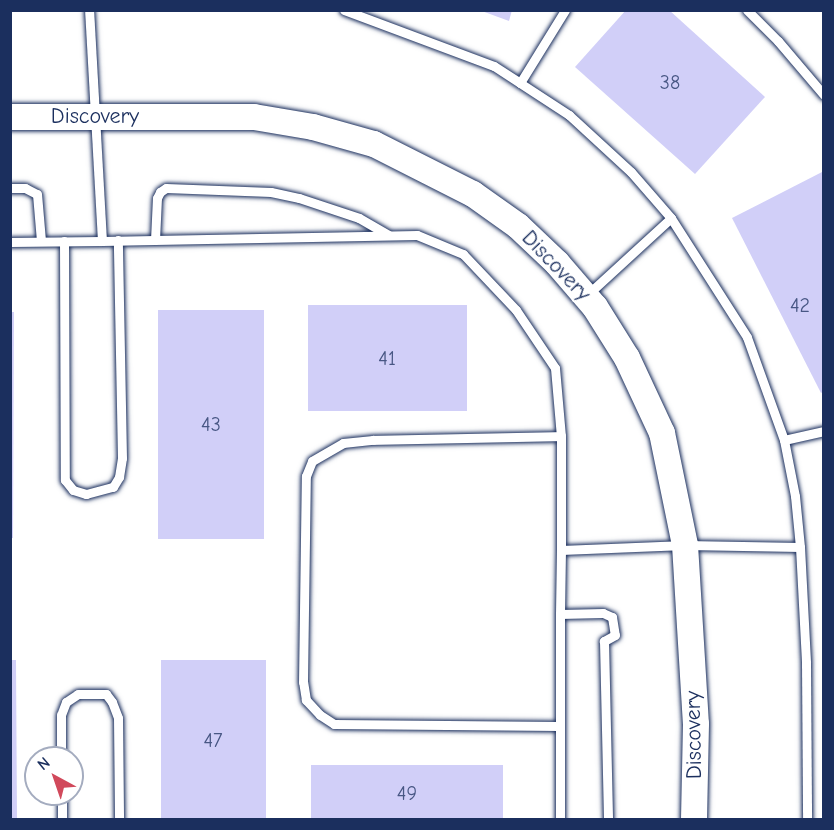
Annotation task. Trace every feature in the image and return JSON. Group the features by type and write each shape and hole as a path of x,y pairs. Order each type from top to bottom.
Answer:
{"street":[{"name":"Discovery","path":"10,117 255,117 313,128 374,144 473,194 518,226 557,263 586,296 627,358 662,433 685,545 696,724 694,819"}],"lane":[{"path":"89,10 102,241"},
{"path":"344,10 494,66 569,115 631,172 671,218 747,337 784,440 795,496 806,663 807,819"},
{"path":"520,82 565,10"},
{"path":"747,10 778,41 824,94"},
{"path":"10,188 25,188 37,194 41,241"},
{"path":"155,240 157,198 166,188 271,192 299,198 359,218 389,236"},
{"path":"586,296 671,218"},
{"path":"10,242 417,235 463,254 482,271 516,310 555,368 561,435 560,819"},
{"path":"64,241 65,480 73,490 86,494 113,488 119,477 122,458 118,240"},
{"path":"784,440 824,431"},
{"path":"559,726 334,724 320,715 306,700 303,682 306,477 312,461 343,443 373,440 561,435"},
{"path":"561,550 685,545 800,547"},
{"path":"560,614 603,613 612,617 615,634 604,641 608,819"},
{"path":"61,746 61,714 66,702 78,694 106,694 118,718 119,819"}],"building":[{"path":"479,10 512,10 509,21"},
{"path":"626,10 669,10 765,97 695,174 575,67"},
{"path":"824,171 824,391 821,393 732,218"},
{"path":"308,305 467,305 467,411 308,411"},
{"path":"158,310 264,310 264,539 158,539"},
{"path":"10,312 14,312 13,538 10,538"},
{"path":"10,660 16,660 17,820 10,820"},
{"path":"161,660 266,660 266,820 161,820"},
{"path":"311,765 503,765 503,820 311,820"}]}
